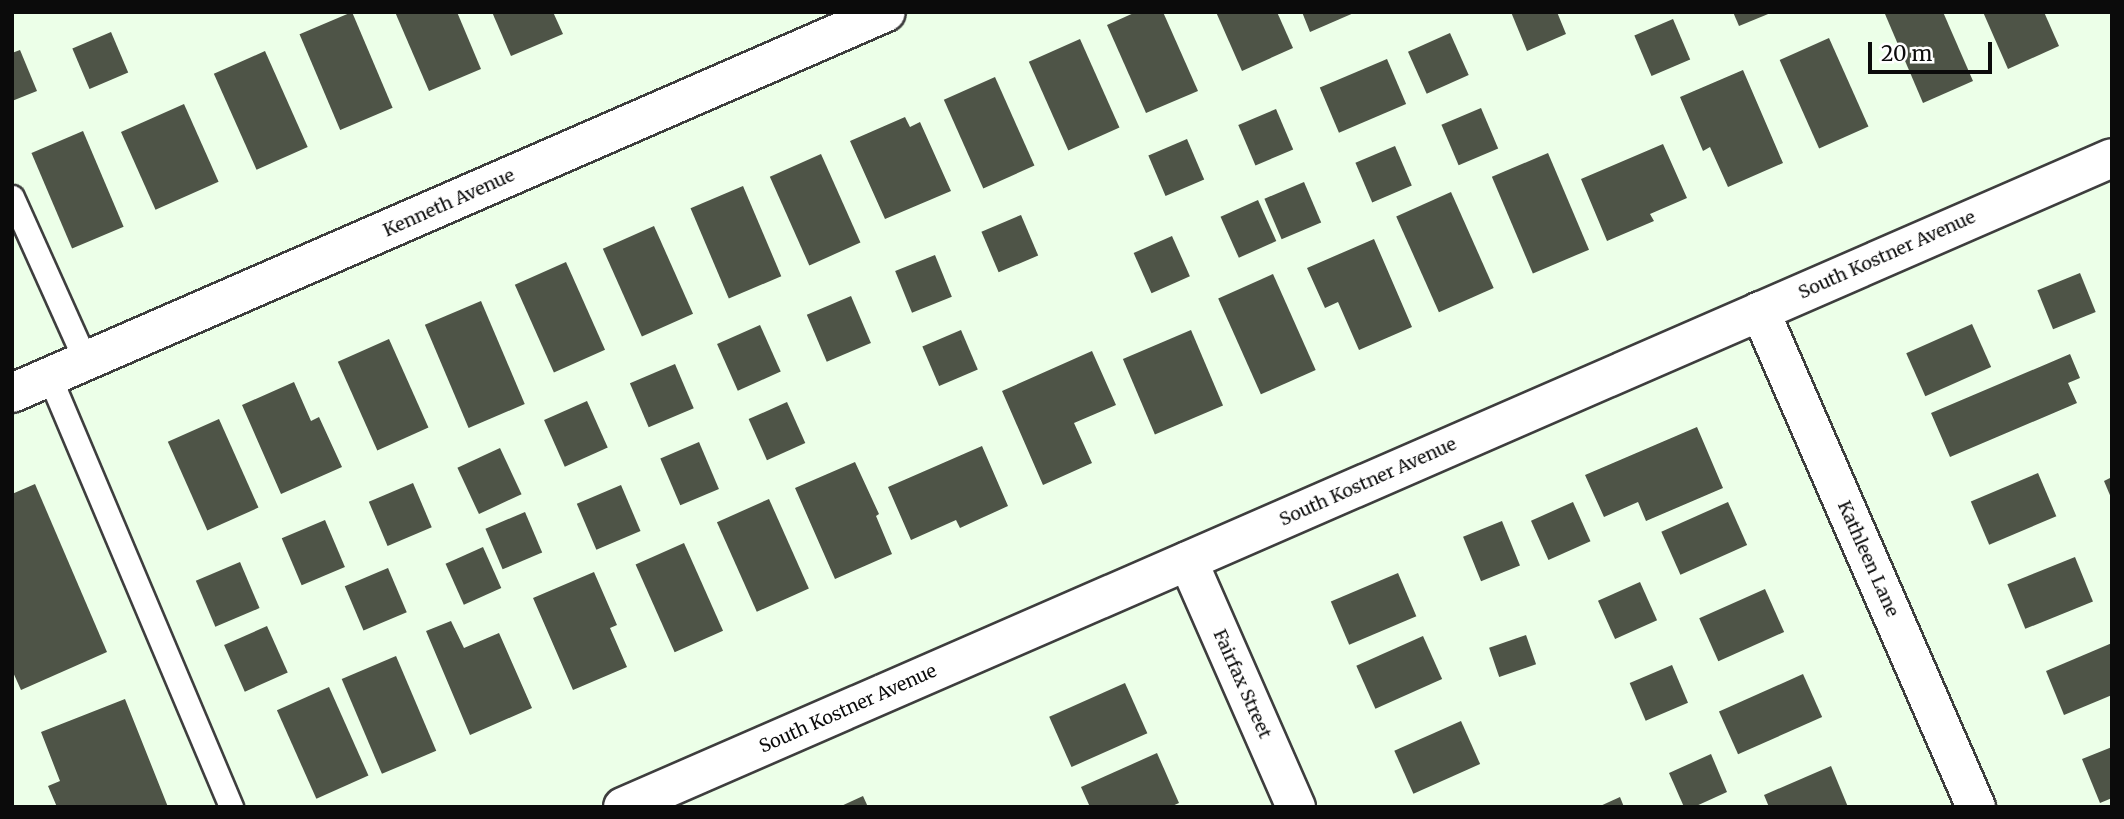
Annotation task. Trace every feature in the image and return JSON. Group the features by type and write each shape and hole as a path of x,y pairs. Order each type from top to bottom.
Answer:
{"street":[{"name":"Kenneth Avenue","path":"12,393 886,12"},
{"name":"South Kostner Avenue","path":"647,802 1188,561 2112,158"},
{"name":"Kathleen Lane","path":"1760,311 1976,807"},
{"name":"Fairfax Street","path":"1188,561 1296,807"}],"lane":[{"path":"12,197 86,362"},
{"path":"50,377 231,807"}],"building":[{"path":"352,12 393,108 340,130 300,34"},
{"path":"395,12 457,12 481,69 429,91"},
{"path":"492,12 553,12 563,34 511,56"},
{"path":"1136,12 1163,12 1198,91 1146,113 1107,25"},
{"path":"1216,12 1277,12 1293,48 1242,71"},
{"path":"1302,12 1356,12 1310,32"},
{"path":"1511,12 1557,12 1566,34 1527,51"},
{"path":"1733,12 1773,12 1739,26"},
{"path":"1943,12 1973,81 1923,103 1885,14"},
{"path":"1983,12 2044,12 2059,46 2008,69"},
{"path":"1673,19 1690,60 1652,76 1634,35"},
{"path":"111,32 128,73 90,89 72,48"},
{"path":"1450,33 1469,75 1427,94 1408,52"},
{"path":"1829,38 1868,127 1819,149 1780,60"},
{"path":"1080,39 1119,128 1068,150 1029,62"},
{"path":"20,50 37,91 12,101 12,53"},
{"path":"265,51 308,147 257,170 214,74"},
{"path":"1387,59 1406,104 1339,133 1320,88"},
{"path":"1743,70 1783,163 1728,187 1710,147 1703,151 1680,97"},
{"path":"995,77 1034,166 983,188 944,100"},
{"path":"184,104 219,182 156,210 121,132"},
{"path":"1481,108 1498,149 1459,165 1441,125"},
{"path":"1276,109 1293,150 1255,166 1238,125"},
{"path":"905,117 910,127 920,122 951,191 885,219 850,141"},
{"path":"83,131 124,227 72,249 31,153"},
{"path":"1187,139 1204,180 1166,196 1148,155"},
{"path":"1663,144 1687,198 1650,214 1654,221 1607,241 1581,179"},
{"path":"1395,146 1412,186 1372,202 1355,163"},
{"path":"1548,153 1589,250 1533,273 1492,177"},
{"path":"821,154 860,243 809,265 770,177"},
{"path":"1304,182 1321,223 1282,239 1264,199"},
{"path":"743,186 781,276 729,298 691,208"},
{"path":"1451,192 1494,288 1439,312 1396,216"},
{"path":"1258,200 1276,241 1239,258 1221,217"},
{"path":"1021,215 1038,256 999,272 981,232"},
{"path":"654,226 693,314 642,336 603,249"},
{"path":"1172,236 1190,276 1152,293 1134,253"},
{"path":"1374,239 1412,327 1359,350 1338,302 1325,308 1307,268"},
{"path":"935,255 952,297 912,313 895,271"},
{"path":"566,262 605,350 554,372 515,285"},
{"path":"2080,273 2096,312 2053,329 2037,290"},
{"path":"1273,274 1316,370 1261,394 1218,298"},
{"path":"851,296 871,343 827,362 807,315"},
{"path":"481,301 525,404 469,428 425,325"},
{"path":"1972,324 1991,367 1925,396 1906,353"},
{"path":"760,325 781,372 738,391 717,344"},
{"path":"961,330 978,370 939,386 922,346"},
{"path":"1191,330 1223,405 1155,434 1123,359"},
{"path":"389,339 428,428 377,450 338,362"},
{"path":"1092,351 1116,405 1074,423 1092,463 1043,485 1002,391"},
{"path":"2070,354 2080,378 2068,383 2077,403 1950,457 1931,413"},
{"path":"675,364 694,408 649,427 630,383"},
{"path":"294,382 311,421 319,417 342,467 281,494 242,405"},
{"path":"587,401 608,448 565,467 544,420"},
{"path":"787,402 805,443 767,460 749,419"},
{"path":"219,419 258,508 207,530 168,442"},
{"path":"1697,427 1723,488 1646,521 1638,502 1604,517 1585,475"},
{"path":"699,442 719,489 680,505 660,458"},
{"path":"982,446 1008,506 960,528 956,520 911,540 888,487"},
{"path":"500,448 522,494 479,514 457,468"},
{"path":"855,462 879,514 876,516 892,554 835,579 795,488"},
{"path":"2038,473 2056,516 1989,545 1971,502"},
{"path":"2112,477 2112,500 2104,481"},
{"path":"413,483 432,527 388,546 369,502"},
{"path":"35,484 107,652 21,690 12,670 12,494"},
{"path":"621,485 641,531 596,550 577,504"},
{"path":"769,499 809,589 757,612 717,522"},
{"path":"1573,502 1590,541 1548,560 1531,521"},
{"path":"1728,502 1747,545 1680,575 1661,532"},
{"path":"525,512 542,553 503,569 485,529"},
{"path":"325,520 345,567 302,585 282,538"},
{"path":"1502,521 1520,566 1481,581 1463,537"},
{"path":"684,543 723,631 675,652 636,565"},
{"path":"483,547 501,588 464,605 446,564"},
{"path":"2075,557 2093,602 2025,629 2007,584"},
{"path":"240,562 260,608 215,627 196,581"},
{"path":"388,568 407,612 363,631 345,586"},
{"path":"594,572 617,625 610,628 627,667 573,690 533,598"},
{"path":"1398,573 1416,616 1349,645 1331,602"},
{"path":"1640,582 1657,620 1615,639 1598,601"},
{"path":"1765,589 1784,632 1718,661 1699,618"},
{"path":"451,621 464,648 499,633 532,708 470,735 426,631"},
{"path":"267,626 288,673 245,692 224,645"},
{"path":"1526,635 1536,664 1499,677 1489,648"},
{"path":"1423,636 1442,679 1375,709 1356,666"},
{"path":"2112,643 2112,695 2064,715 2046,671"},
{"path":"396,656 436,751 382,774 342,679"},
{"path":"1672,665 1688,703 1646,721 1630,683"},
{"path":"1803,674 1822,717 1738,754 1719,711"},
{"path":"1125,683 1147,733 1072,767 1049,717"},
{"path":"329,687 368,776 316,799 277,710"},
{"path":"125,699 168,807 57,807 48,786 60,781 41,732"},
{"path":"1461,721 1480,764 1413,794 1394,751"},
{"path":"2112,747 2112,798 2100,803 2082,759"},
{"path":"1157,753 1179,803 1170,807 1090,807 1081,787"},
{"path":"1711,754 1727,792 1694,807 1684,807 1669,773"},
{"path":"1831,766 1848,807 1769,807 1764,795"},
{"path":"863,796 868,807 839,807"},
{"path":"1620,797 1624,807 1598,807"}]}
